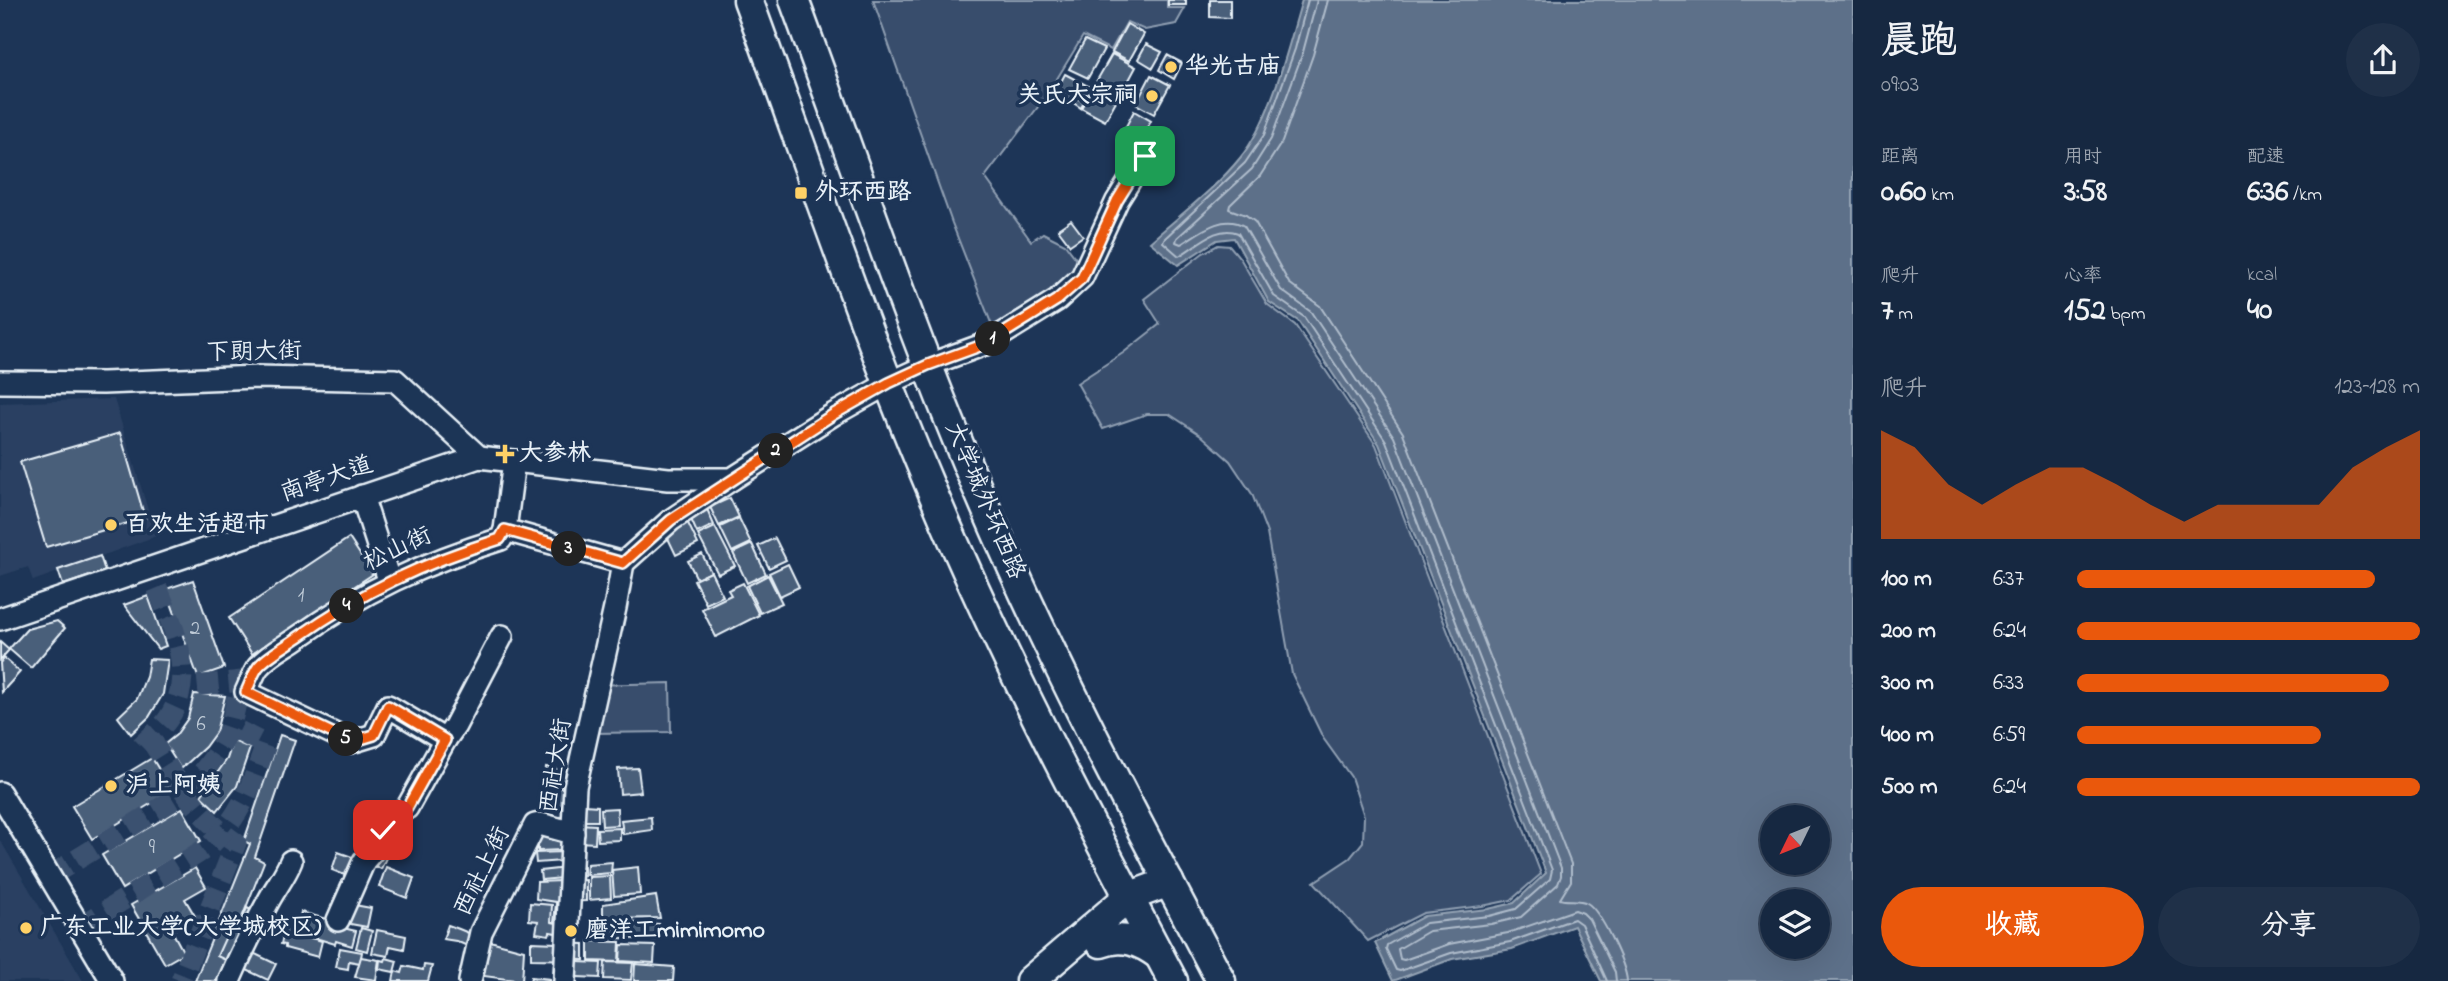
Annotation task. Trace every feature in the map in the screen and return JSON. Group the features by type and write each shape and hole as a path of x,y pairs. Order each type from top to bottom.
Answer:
{"main road":[{"name":"大学城外环西路","path":"748,0 931,490 1001,645 1111,866 1173,981"},
{"name":"大学城外环西路","path":"794,0 928,365 985,506 1040,627 1150,846 1222,981"},
{"path":"1111,866 1122,876 1130,877 1144,872 1152,860 1150,846"},
{"path":"1057,981 1095,936 1110,894 1111,866"},
{"path":"1030,981 1169,881"},
{"path":"1095,936 1132,940 1159,955"}],"street":[{"path":"514,461 505,530 623,563 671,520 834,414 928,365 988,343 1057,300 1082,278 1117,201 1145,156"},
{"name":"下朗大街","path":"0,382 103,383 257,377 395,380 479,457"},
{"name":"南亭大道","path":"0,619 479,457 668,479 732,479"},
{"path":"362,496 389,580"},
{"name":"松山街","path":"445,740 388,706 374,735 351,742 246,692 258,668 267,659 320,622 389,580 448,555 500,539 505,530"},
{"name":"西社大街","path":"565,981 575,787 623,563"},
{"path":"338,920 388,818 407,808 445,740 456,726 502,636"},
{"path":"0,793 112,981"},
{"name":"西社上街","path":"470,981 481,932 535,825 573,833"},
{"path":"229,981 244,946 283,880 291,861"}],"shaded area":[{"path":"873,0 1167,0 1167,8 1185,8 1176,24 1145,30 1127,22 1111,50 1083,36 1047,95 985,177 1031,241 1043,233 1065,244 1080,264 1055,292 993,328 952,223"},
{"path":"1218,245 1230,246 1267,304 1295,325 1376,445 1541,874 1511,900 1423,913 1368,941 1314,882 1350,858 1363,842 1364,816 1351,777 1323,738 1292,674 1267,533 1252,494 1230,461 1201,435 1169,414 1147,414 1103,429 1077,383 1123,353 1160,324 1144,299 1203,253"},
{"path":"114,399 156,536 33,581 28,567 0,576 0,403"},
{"path":"670,683 671,732 592,733 591,685"},
{"name":"广东工业大学(大学城校区)","path":"0,840 35,899 83,981 0,981"}],"water":[{"path":"1302,0 1853,0 1853,981 1601,981 1574,926 1512,949 1452,959 1393,981 1375,943 1424,916 1488,909 1514,903 1546,873 1379,444 1298,321 1269,302 1234,238 1217,240 1178,265 1150,242 1197,202 1240,158 1261,124"}],"building":[{"path":"1168,0 1186,0 1186,5 1168,5"},
{"path":"1210,0 1230,0 1230,18 1210,17"},
{"path":"1127,24 1144,34 1129,61 1112,52"},
{"path":"1085,40 1104,49 1088,78 1069,69"},
{"path":"1146,44 1162,52 1153,68 1138,59"},
{"path":"1112,54 1136,67 1121,95 1096,82"},
{"path":"1167,55 1182,63 1174,79 1159,70"},
{"path":"1065,74 1082,83 1072,102 1055,93"},
{"path":"1151,75 1170,85 1154,114 1136,104"},
{"path":"1082,83 1092,88 1088,95 1078,89"},
{"path":"1092,88 1116,101 1105,121 1081,108"},
{"path":"1075,97 1084,102 1081,108 1072,102"},
{"path":"1134,111 1151,121 1141,140 1124,130"},
{"path":"1071,220 1083,236 1070,245 1058,229"},
{"path":"120,433 145,518 46,547 20,462"},
{"path":"730,498 739,517 719,526 710,507"},
{"path":"707,509 714,525 697,533 690,517"},
{"path":"739,518 751,543 732,552 720,527"},
{"path":"687,521 698,544 676,555 665,532"},
{"path":"715,527 735,566 718,574 698,535"},
{"path":"349,538 373,574 252,654 229,618"},
{"path":"775,538 786,560 769,568 758,546"},
{"path":"752,544 766,574 747,583 733,553"},
{"path":"702,554 711,572 697,579 688,561"},
{"path":"100,556 105,571 63,585 58,570"},
{"path":"788,564 799,587 780,596 769,573"},
{"path":"711,572 723,596 706,604 694,580"},
{"path":"768,575 782,603 760,613 747,586"},
{"path":"193,580 224,668 198,677 166,589"},
{"path":"743,583 759,615 716,637 702,609 731,595 728,590"},
{"path":"148,596 166,646 158,649 124,605"},
{"path":"57,621 65,628 31,668 9,649 27,629"},
{"path":"0,642 9,650 0,660"},
{"path":"4,658 20,672 2,692 0,663"},
{"path":"149,659 168,660 163,694 149,717 131,734 118,717 137,699 146,677"},
{"path":"194,694 225,696 216,732 205,747 181,769 165,744 176,735 188,718"},
{"path":"280,735 295,740 255,857 264,862 217,981 195,981 250,844 244,841"},
{"path":"233,741 250,748 237,786 217,811 201,796 227,759"},
{"path":"152,758 172,791 92,839 72,806"},
{"path":"546,767 566,771 564,786 544,784"},
{"path":"638,768 641,792 620,794 618,769"},
{"path":"544,787 564,788 564,807 544,808"},
{"path":"584,805 598,806 598,821 583,821"},
{"path":"182,808 201,841 122,889 102,855"},
{"path":"617,808 618,825 602,826 601,809"},
{"path":"651,817 652,830 623,834 621,820"},
{"path":"579,824 596,825 595,843 578,842"},
{"path":"620,828 620,840 598,841 597,829"},
{"path":"563,831 563,850 538,851 538,833"},
{"path":"371,837 391,847 381,869 361,860"},
{"path":"338,852 361,860 352,878 332,870"},
{"path":"563,852 562,861 536,863 535,853"},
{"path":"612,862 611,873 587,875 587,864"},
{"path":"584,866 585,876 541,880 540,871"},
{"path":"386,867 414,878 407,898 379,887"},
{"path":"638,867 640,894 614,896 612,870"},
{"path":"195,868 206,887 185,899 195,916 172,931 184,953 165,964 131,905"},
{"path":"610,876 611,898 589,900 589,877"},
{"path":"586,880 586,901 556,902 536,899 537,882"},
{"path":"656,896 660,918 603,919 603,904"},
{"path":"530,903 552,905 551,922 573,926 572,936 550,932 549,935 536,933 538,921 529,920"},
{"path":"556,903 575,904 573,924 554,922"},
{"path":"349,904 371,908 367,927 345,923"},
{"path":"247,908 276,921 270,936 241,923"},
{"path":"301,912 344,924 343,928 356,931 352,946 336,941 335,944 296,932"},
{"path":"605,919 615,919 615,938 604,938"},
{"path":"619,922 659,924 657,940 618,938"},
{"path":"232,923 260,936 253,953 276,964 268,980 217,956"},
{"path":"279,924 295,928 293,933 322,941 318,957 285,948 285,945 281,944 283,936 276,934"},
{"path":"448,925 488,941 472,948 443,939"},
{"path":"361,928 372,931 367,951 356,948"},
{"path":"377,930 406,936 404,949 390,946 388,956 372,953"},
{"path":"490,941 524,950 522,981 484,976"},
{"path":"589,941 620,942 619,962 589,961"},
{"path":"531,942 584,944 584,960 531,959"},
{"path":"621,945 655,946 654,963 620,961"},
{"path":"340,948 362,952 360,963 349,961 348,969 336,967"},
{"path":"361,957 379,960 376,980 355,977"},
{"path":"386,958 397,961 394,972 379,969 380,960 385,961"},
{"path":"554,961 601,963 600,978 553,976"},
{"path":"605,962 633,963 631,980 604,979"},
{"path":"635,964 674,967 673,981 634,981"},
{"path":"424,965 432,966 428,981 393,981 395,971 402,973 404,966 423,970"},
{"path":"531,977 550,979 550,981 530,981"}],"tunnel":[{"path":"141,746 168,719 177,701 181,682 178,643 149,568"},
{"path":"50,876 185,793 211,761 231,724 242,681 182,687"},
{"path":"80,927 208,847 229,824 250,787 266,745 231,727"},
{"path":"150,738 198,809 236,843 181,981"}],"place":[{"name":"华光古庙","path":"1171,67"},
{"name":"关氏大宗祠","path":"1152,96"},
{"name":"外环西路","path":"801,193"},
{"name":"大参林","path":"505,454"},
{"name":"百欢生活超市","path":"111,525"},
{"name":"沪上阿姨","path":"111,786"},
{"name":"广东工业大学(大学城校区)","path":"26,928"},
{"name":"磨洋工mimimomo","path":"571,931"}],"route":[{"path":"383,830 388,818 407,808 445,740 388,706 374,735 351,742 246,692 258,668 267,659 320,622 389,580 448,555 500,539 505,530 623,563 671,520 834,414 928,365 988,343 1057,300 1082,278 1117,201 1145,156"}]}
